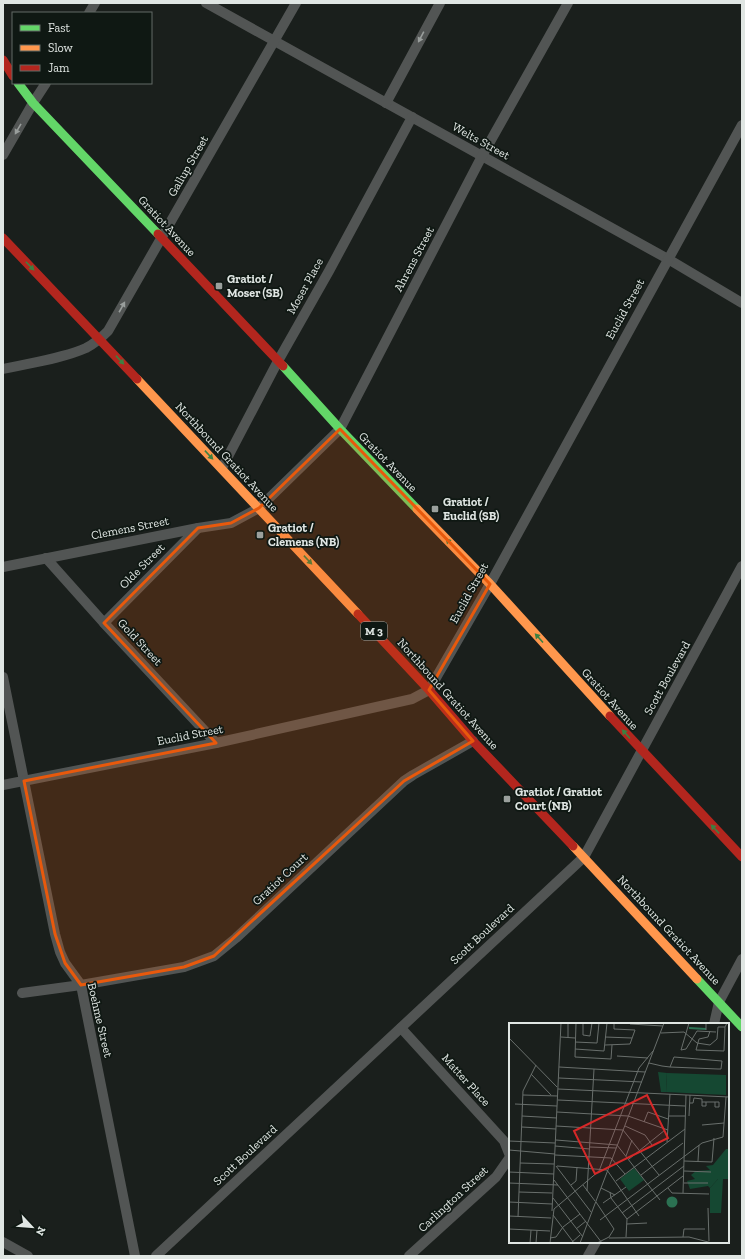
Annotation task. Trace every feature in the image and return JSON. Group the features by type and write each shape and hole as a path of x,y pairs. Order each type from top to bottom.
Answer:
{"main road":[{"path":"3,60 12,74"},
{"name":"Gratiot Avenue","path":"19,84 33,103 278,361 340,429 490,584 642,751 742,857"},
{"name":"Northbound Gratiot Avenue","path":"3,238 222,468 429,690 473,741 584,856 742,1027"}],"street":[{"path":"90,12 95,3"},
{"name":"Welts Street","path":"206,3 668,259 742,303"},
{"name":"Gallup Street","path":"3,369 70,354 86,348 100,339 108,331 296,3"},
{"path":"386,103 440,3"},
{"name":"Ahrens Street","path":"259,508 340,429 482,156 568,3"},
{"path":"3,155 45,84"},
{"name":"Moser Place","path":"222,468 278,361 329,271 412,117"},
{"name":"Euclid Street","path":"3,785 216,743 412,699 429,690 490,584 742,125"},
{"name":"Clemens Street","path":"3,567 198,528 231,523 259,508"},
{"name":"Olde Street","path":"104,623 198,528"},
{"name":"Gold Street","path":"46,558 104,623 216,743"},
{"name":"Scott Boulevard","path":"156,1256 584,856 742,566"},
{"name":"Boehme Street","path":"3,677 55,934 65,963 81,985 135,1256"},
{"name":"Gratiot Court","path":"22,993 81,985 184,967 214,956 236,938 404,781 473,741"},
{"path":"714,1023 719,1002 742,959"},
{"name":"Matter Place","path":"401,1028 504,1141 509,1154"},
{"name":"Carlington Street","path":"409,1256 496,1177 509,1154"},
{"path":"3,1242 28,1256"},
{"path":"588,1256 595,1243"}],"highlighted area":[{"path":"340,429 490,584 429,690 473,741 404,781 214,956 184,967 81,985 65,963 55,934 24,781 216,743 104,623 198,528 231,523 259,508"}],"traffic: fast":[{"path":"19,84 33,103 158,234"},
{"path":"283,366 340,429 417,509"},
{"path":"697,979 742,1027"}],"traffic: slow":[{"path":"137,379 358,614"},
{"path":"417,509 490,584 610,716"},
{"path":"573,846 697,979"}],"traffic: jam":[{"path":"3,60 12,74"},
{"path":"158,234 283,366"},
{"path":"3,238 137,379"},
{"path":"358,614 429,690 473,741 573,846"},
{"path":"610,716 742,857"}],"place":[{"name":"Gratiot / Moser (SB)","path":"219,286"},
{"name":"Gratiot / Euclid (SB)","path":"435,509"},
{"name":"Gratiot / Clemens (NB)","path":"260,535"},
{"name":"Gratiot / Gratiot Court (NB)","path":"507,799"}]}
